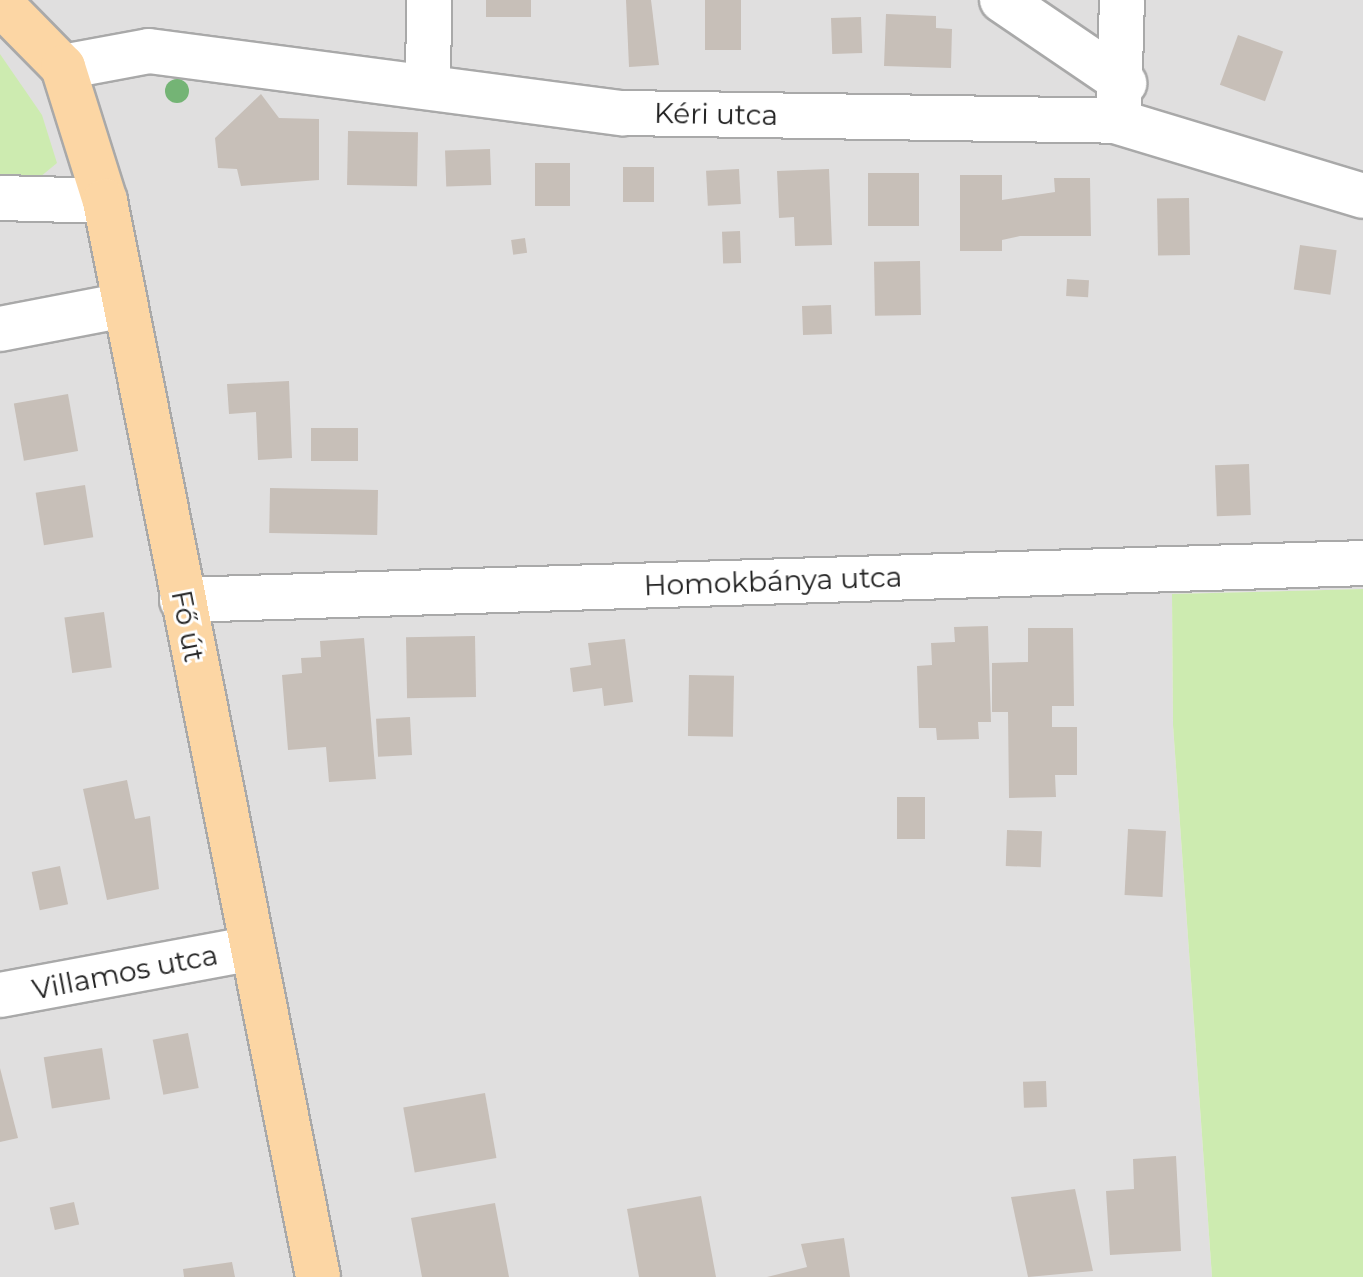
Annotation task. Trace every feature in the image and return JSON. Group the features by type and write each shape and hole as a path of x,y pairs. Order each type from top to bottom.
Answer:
{"main road":[{"name":"Fő út","path":"0,3 63,67 105,201 249,949 318,1277"}],"street":[{"path":"428,87 429,0"},
{"path":"1002,0 1120,102"},
{"path":"1120,102 1122,0"},
{"name":"Kéri utca","path":"63,67 149,51 623,113 1120,102 1363,196"},
{"path":"0,198 105,201"},
{"path":"0,329 125,305"},
{"name":"Homokbánya utca","path":"182,600 1363,563"},
{"name":"Villamos utca","path":"0,995 249,949"}],"shaded area":[{"path":"0,0 1363,0 1363,589 1172,594 1173,725 1212,1277 0,1277"}],"green space":[{"path":"0,54 42,115 57,163 34,182 0,180"},
{"path":"1363,589 1363,1277 1212,1277 1173,725 1172,594"}],"building":[{"path":"486,0 531,0 531,17 486,17"},
{"path":"626,0 651,0 659,65 629,67"},
{"path":"705,0 741,0 741,50 705,50"},
{"path":"886,14 936,16 936,28 952,29 951,68 884,66"},
{"path":"861,17 862,53 832,54 831,18"},
{"path":"1238,35 1283,51 1265,101 1220,85"},
{"path":"261,94 279,118 319,119 319,180 241,186 237,169 218,168 215,138"},
{"path":"348,131 418,132 417,186 347,185"},
{"path":"490,149 491,185 446,187 445,151"},
{"path":"535,163 570,163 570,206 535,206"},
{"path":"623,167 654,167 654,202 623,202"},
{"path":"739,169 741,204 708,206 706,171"},
{"path":"829,169 832,245 795,246 794,217 779,218 777,171"},
{"path":"868,173 919,173 919,226 868,226"},
{"path":"960,175 1002,175 1002,200 1055,192 1054,178 1090,178 1091,236 1020,236 1002,240 1002,251 960,251"},
{"path":"1189,198 1190,255 1158,256 1157,199"},
{"path":"740,231 741,263 723,264 722,232"},
{"path":"525,238 527,253 513,255 511,240"},
{"path":"1300,245 1337,250 1330,295 1294,290"},
{"path":"920,261 921,315 875,316 874,262"},
{"path":"1067,279 1089,280 1088,297 1066,296"},
{"path":"831,305 832,334 803,335 802,306"},
{"path":"289,381 292,458 258,460 256,412 229,414 227,384"},
{"path":"68,394 78,451 24,461 14,404"},
{"path":"311,428 358,428 358,461 311,461"},
{"path":"1249,464 1251,515 1217,516 1215,465"},
{"path":"85,485 93,537 44,545 36,493"},
{"path":"270,488 378,490 377,535 269,533"},
{"path":"104,612 112,667 72,673 64,618"},
{"path":"988,626 991,722 978,722 979,739 937,740 936,728 919,728 917,666 932,665 931,643 955,642 954,627"},
{"path":"1028,628 1073,628 1074,706 1052,706 1052,727 1077,727 1077,775 1055,775 1056,797 1009,798 1008,712 992,712 992,663 1028,662"},
{"path":"475,636 476,697 407,698 406,637"},
{"path":"364,638 376,779 329,782 326,747 288,750 282,675 302,673 301,658 321,657 320,641"},
{"path":"625,639 633,702 604,706 602,688 573,692 570,668 591,665 588,643"},
{"path":"689,675 734,676 733,737 688,736"},
{"path":"410,717 412,755 378,757 376,719"},
{"path":"127,780 135,819 150,816 159,889 107,900 83,789"},
{"path":"897,797 925,797 925,839 897,839"},
{"path":"1128,829 1166,831 1162,897 1125,895"},
{"path":"1007,830 1042,831 1041,867 1006,866"},
{"path":"60,866 68,904 40,910 32,872"},
{"path":"188,1033 199,1088 163,1095 153,1040"},
{"path":"102,1048 110,1099 52,1109 44,1057"},
{"path":"0,1068 18,1138 0,1142"},
{"path":"1046,1081 1047,1107 1024,1108 1023,1082"},
{"path":"485,1093 496,1158 415,1172 403,1107"},
{"path":"1176,1156 1181,1251 1110,1255 1106,1191 1134,1189 1133,1159"},
{"path":"1075,1189 1093,1271 1028,1277 1011,1197"},
{"path":"701,1196 716,1277 639,1277 627,1209"},
{"path":"74,1202 79,1224 55,1230 50,1208"},
{"path":"495,1203 509,1277 422,1277 411,1218"},
{"path":"844,1238 850,1277 767,1277 807,1267 801,1244"},
{"path":"232,1262 235,1277 184,1277 183,1269"}]}
